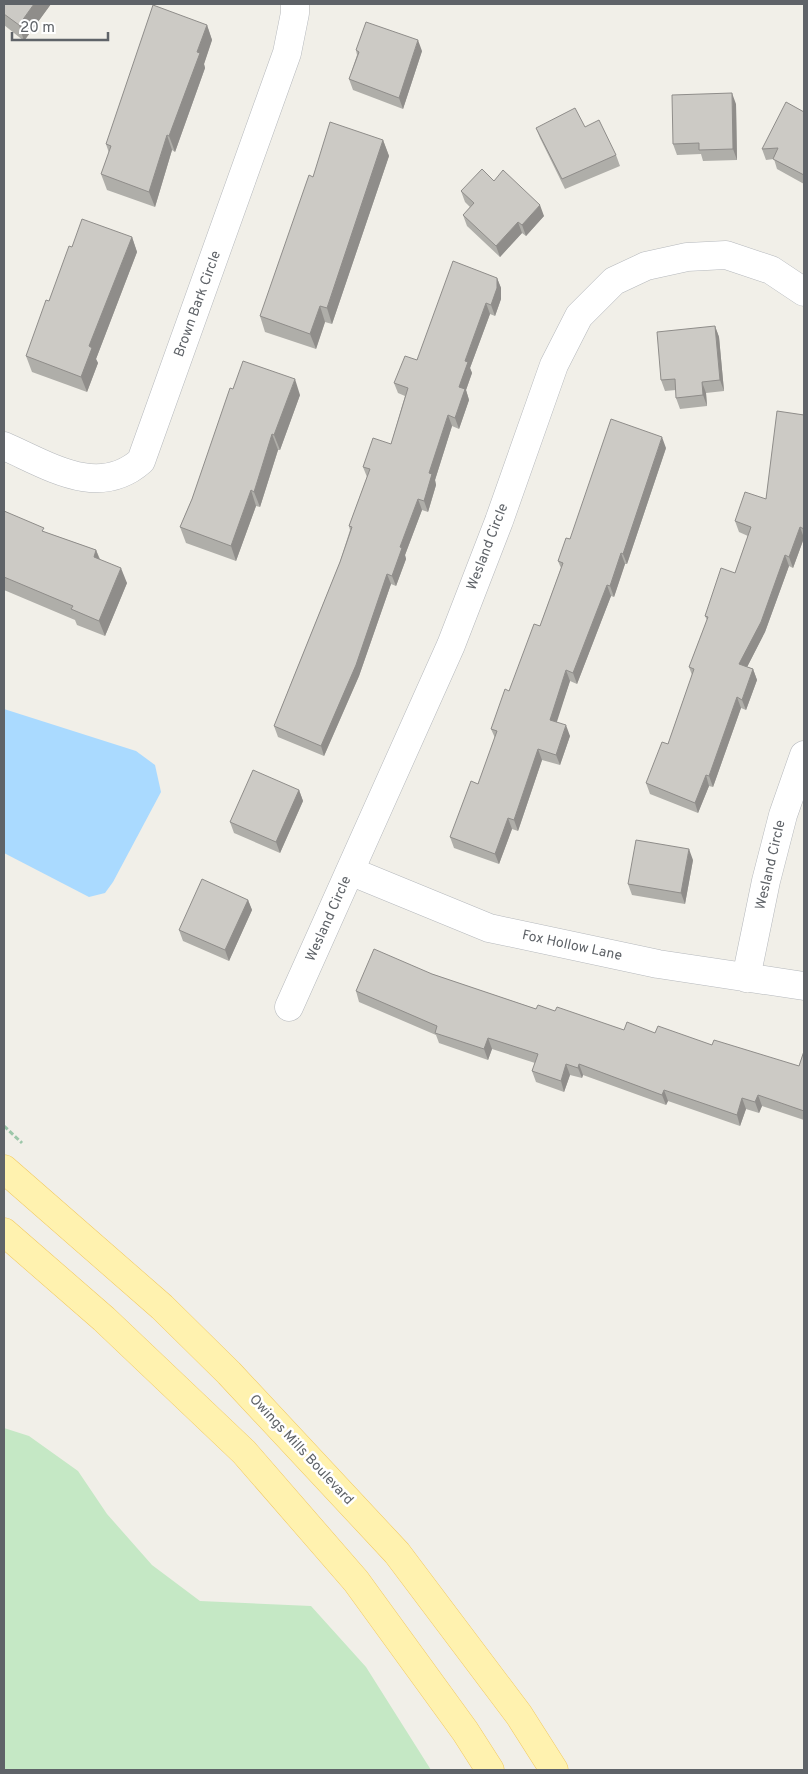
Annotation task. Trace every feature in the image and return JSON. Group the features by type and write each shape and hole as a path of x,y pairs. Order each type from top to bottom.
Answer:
{"main road":[{"name":"Owings Mills Boulevard","path":"4,1169 162,1308 202,1347 397,1553 519,1714 554,1770"},
{"path":"4,1232 104,1319 244,1452 356,1581 465,1731 490,1770"}],"street":[{"name":"Brown Bark Circle","path":"4,446 79,478 105,479 128,472 141,461 287,53 296,13 295,4"},
{"name":"Wesland Circle","path":"289,1007 451,645 499,521 554,365 579,316 614,281 646,266 687,257 726,255 771,270 804,292"},
{"name":"Wesland Circle","path":"746,978 780,824 804,755"},
{"name":"Fox Hollow Lane","path":"350,870 488,928 658,964 804,986"}],"green space":[{"path":"4,1428 29,1436 78,1471 107,1514 152,1565 200,1601 311,1606 366,1667 431,1770 4,1770"}],"water":[{"path":"4,709 136,751 155,765 161,792 113,882 105,893 89,897 4,853"}],"building":[{"path":"4,4 34,4 19,25 4,14"},
{"path":"153,5 207,25 197,52 200,53 169,136 167,135 149,192 101,174 111,146 106,144"},
{"path":"366,22 418,40 399,98 349,79 359,52 356,50"},
{"path":"732,93 733,149 699,150 699,143 673,144 672,95"},
{"path":"786,102 804,112 804,175 773,159 778,148 762,149"},
{"path":"575,108 585,127 599,120 616,155 562,179 536,128"},
{"path":"330,122 383,140 327,308 320,306 310,334 260,316 309,175 313,177"},
{"path":"482,169 494,181 503,170 540,205 522,225 518,222 496,246 463,215 474,203 461,191"},
{"path":"82,219 132,237 89,346 92,348 81,377 26,356 46,300 49,301 69,246 72,247"},
{"path":"453,261 497,278 497,288 491,305 486,303 465,361 468,362 459,387 465,389 455,418 448,415 429,473 432,474 424,501 418,499 400,547 402,548 392,576 387,574 356,665 321,746 274,726 340,562 352,527 349,526 370,469 363,467 373,438 391,444 408,388 394,383 405,356 417,360"},
{"path":"715,326 720,380 702,382 703,395 676,398 675,379 661,380 657,332"},
{"path":"243,361 295,379 274,435 272,434 254,492 251,490 231,546 180,527 192,499 230,388 233,389"},
{"path":"777,411 804,415 804,529 800,527 789,557 785,555 761,622 739,664 753,669 742,700 737,697 709,776 706,775 695,803 646,783 662,742 668,744 694,669 689,667 708,617 705,616 721,568 735,573 751,527 735,521 745,492 766,499"},
{"path":"611,419 662,437 623,554 621,553 610,586 607,585 573,673 566,670 550,720 566,725 556,755 538,749 514,820 508,818 495,854 450,837 471,781 478,784 497,731 491,729 505,689 509,691 534,624 540,626 563,563 558,561 566,538 570,539"},
{"path":"4,511 44,528 42,531 96,550 94,557 121,568 99,621 71,609 73,606 4,577"},
{"path":"253,770 299,790 276,842 230,822"},
{"path":"636,840 689,849 681,893 628,884"},
{"path":"202,879 248,900 225,950 179,930"},
{"path":"374,949 432,974 536,1009 538,1005 555,1011 557,1007 624,1030 627,1022 655,1033 658,1026 712,1045 714,1040 799,1066 804,1051 804,1111 758,1095 755,1102 742,1098 737,1115 664,1090 662,1095 579,1064 578,1068 566,1064 561,1081 532,1071 538,1054 488,1038 484,1049 435,1033 437,1026 356,991"}]}
